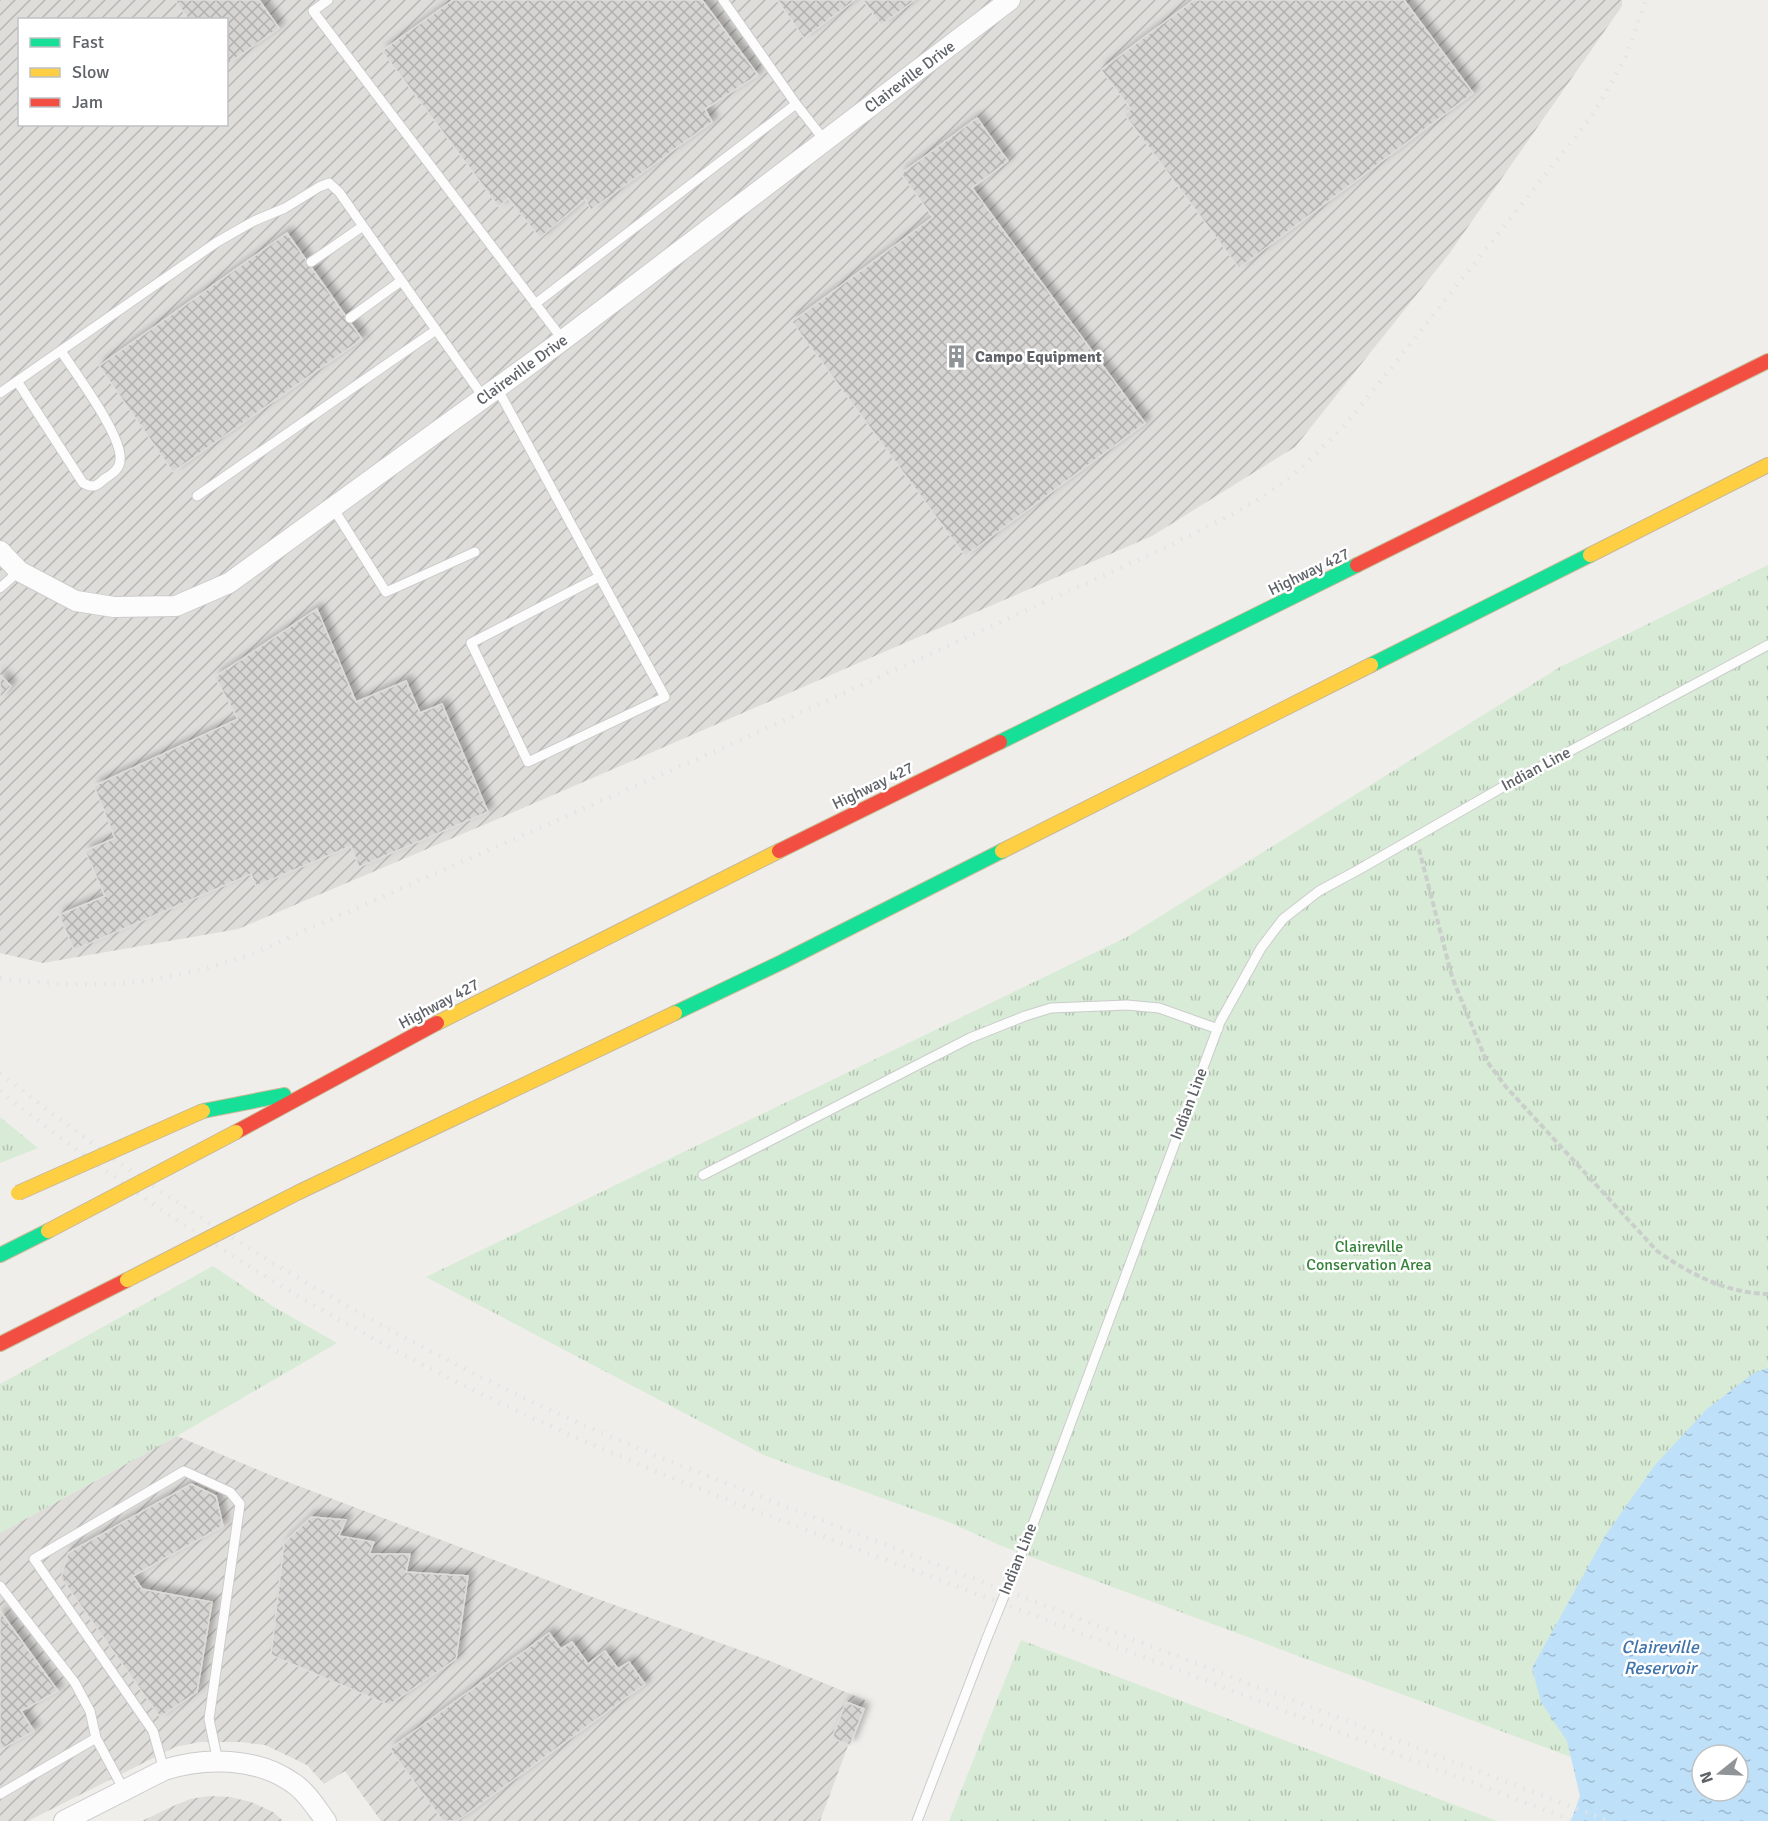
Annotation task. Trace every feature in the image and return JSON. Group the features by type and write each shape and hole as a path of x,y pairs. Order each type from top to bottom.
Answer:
{"highway":[{"name":"Highway 427","path":"0,1255 546,967 1355,568 1768,361"},
{"path":"0,1344 299,1192 793,956 1768,465"},
{"path":"14,1195 203,1111 312,1089"}],"street":[{"name":"Claireville Drive","path":"0,551 19,571 76,601 114,607 176,606 229,583 563,340 1010,0"},
{"path":"64,1821 164,1770 181,1764 218,1762 256,1766 294,1783 309,1797 326,1821"}],"lane":[{"path":"328,0 313,11 563,340"},
{"path":"723,0 796,104 825,141"},
{"path":"536,304 796,104"},
{"path":"0,393 217,242 329,183 339,192 436,330 491,393 599,577 665,697 528,762 471,644 599,577"},
{"path":"311,262 363,226"},
{"path":"350,318 401,281"},
{"path":"197,496 436,330"},
{"path":"17,381 83,483 97,486 118,468 121,458 111,428 60,351"},
{"path":"333,508 386,592 475,552"},
{"path":"0,588 19,571"},
{"name":"Indian Line","path":"917,1821 1029,1534 1218,1029 1261,948 1283,919 1319,891 1501,788 1768,645"},
{"path":"703,1175 970,1038 1051,1008 1127,1005 1159,1008 1218,1029"},
{"path":"164,1770 153,1731 34,1559 184,1471 230,1492 240,1504 209,1719 218,1762"},
{"path":"0,1586 75,1683 90,1711 96,1738 124,1790"},
{"path":"0,1794 96,1738"}],"path":[{"path":"1416,837 1452,977 1486,1060 1506,1087 1657,1251 1685,1270 1712,1282 1736,1290 1768,1294"}],"shaded area":[{"path":"0,0 1622,0 1622,6 1449,254 1295,447 1152,536 238,929 43,963 0,953"},
{"path":"177,1436 280,1479 584,1594 770,1661 865,1700 820,1821 381,1821 345,1771 324,1784 307,1765 265,1745 241,1742 200,1742 175,1747 28,1821 0,1821 0,1533"},
{"path":"209,1796 230,1797 251,1802 273,1812 283,1821 142,1821 190,1799"}],"green space":[{"name":"Claireville Conservation Area","path":"1768,565 1768,1821 1698,1821 1571,1757 1002,1546 951,1523 766,1456 426,1277 1127,937 1560,667"},
{"path":"0,1117 38,1148 0,1163"},
{"path":"213,1266 274,1307 337,1343 177,1436 0,1533 0,1384"},
{"path":"1021,1640 1497,1821 949,1821"}],"water":[{"name":"Claireville Reservoir","path":"1768,1368 1768,1821 1571,1821 1580,1796 1567,1741 1541,1702 1532,1668 1605,1536 1655,1465 1707,1409 1754,1373"}],"building":[{"path":"175,0 259,0 279,28 228,64 228,18 188,18"},
{"path":"453,0 702,0 758,75 705,109 712,122 591,210 585,199 540,238 508,198 499,207 382,51"},
{"path":"777,0 855,0 804,38"},
{"path":"863,0 915,0 881,25"},
{"path":"1194,0 1404,0 1473,93 1239,268 1124,114 1131,109 1101,70"},
{"name":"Campo Equipment","path":"977,118 1008,161 972,188 1145,423 965,556 792,322 933,217 901,174"},
{"path":"287,233 362,339 173,472 99,366"},
{"path":"317,609 356,702 406,681 420,713 442,704 488,812 359,867 351,846 256,886 251,874 74,950 59,915 105,896 85,851 115,838 94,786 238,719 215,677"},
{"path":"0,675 11,686 0,698"},
{"path":"191,1484 216,1496 223,1526 133,1576 142,1589 212,1602 197,1692 160,1717 61,1578 68,1553"},
{"path":"311,1517 346,1520 339,1536 374,1542 369,1554 410,1554 406,1572 468,1576 456,1659 389,1705 271,1655 284,1543"},
{"path":"0,1611 58,1691 21,1711 34,1731 0,1750"},
{"path":"549,1633 561,1649 572,1642 588,1664 605,1651 618,1669 629,1662 645,1684 457,1821 443,1821 390,1749"},
{"path":"846,1702 864,1709 850,1745 832,1738"}],"railway":[{"path":"0,978 66,984 128,982 190,972 254,953 738,741 1164,548 1264,496 1295,474 1347,423 1592,116 1625,59 1646,0"},
{"path":"0,1073 122,1165 251,1249 383,1326 520,1396 676,1464 1609,1821"},
{"path":"0,1091 121,1181 247,1265 378,1341 513,1409 635,1463 759,1512 1574,1821"}],"traffic: fast":[{"path":"1371,665 1590,555"},
{"path":"1000,742 1357,565"},
{"path":"675,1013 782,962 1002,851"},
{"path":"203,1111 284,1095"},
{"path":"0,1255 48,1231"}],"traffic: slow":[{"path":"1590,555 1768,465"},
{"path":"1002,851 1371,665"},
{"path":"437,1023 779,851"},
{"path":"299,1192 675,1013"},
{"path":"18,1193 203,1111"},
{"path":"48,1231 236,1132"},
{"path":"127,1280 299,1192"}],"traffic: jam":[{"path":"1357,565 1768,361"},
{"path":"779,851 1000,742"},
{"path":"236,1132 437,1023"},
{"path":"0,1344 127,1280"}],"place":[{"name":"Campo Equipment","path":"957,357"}]}
